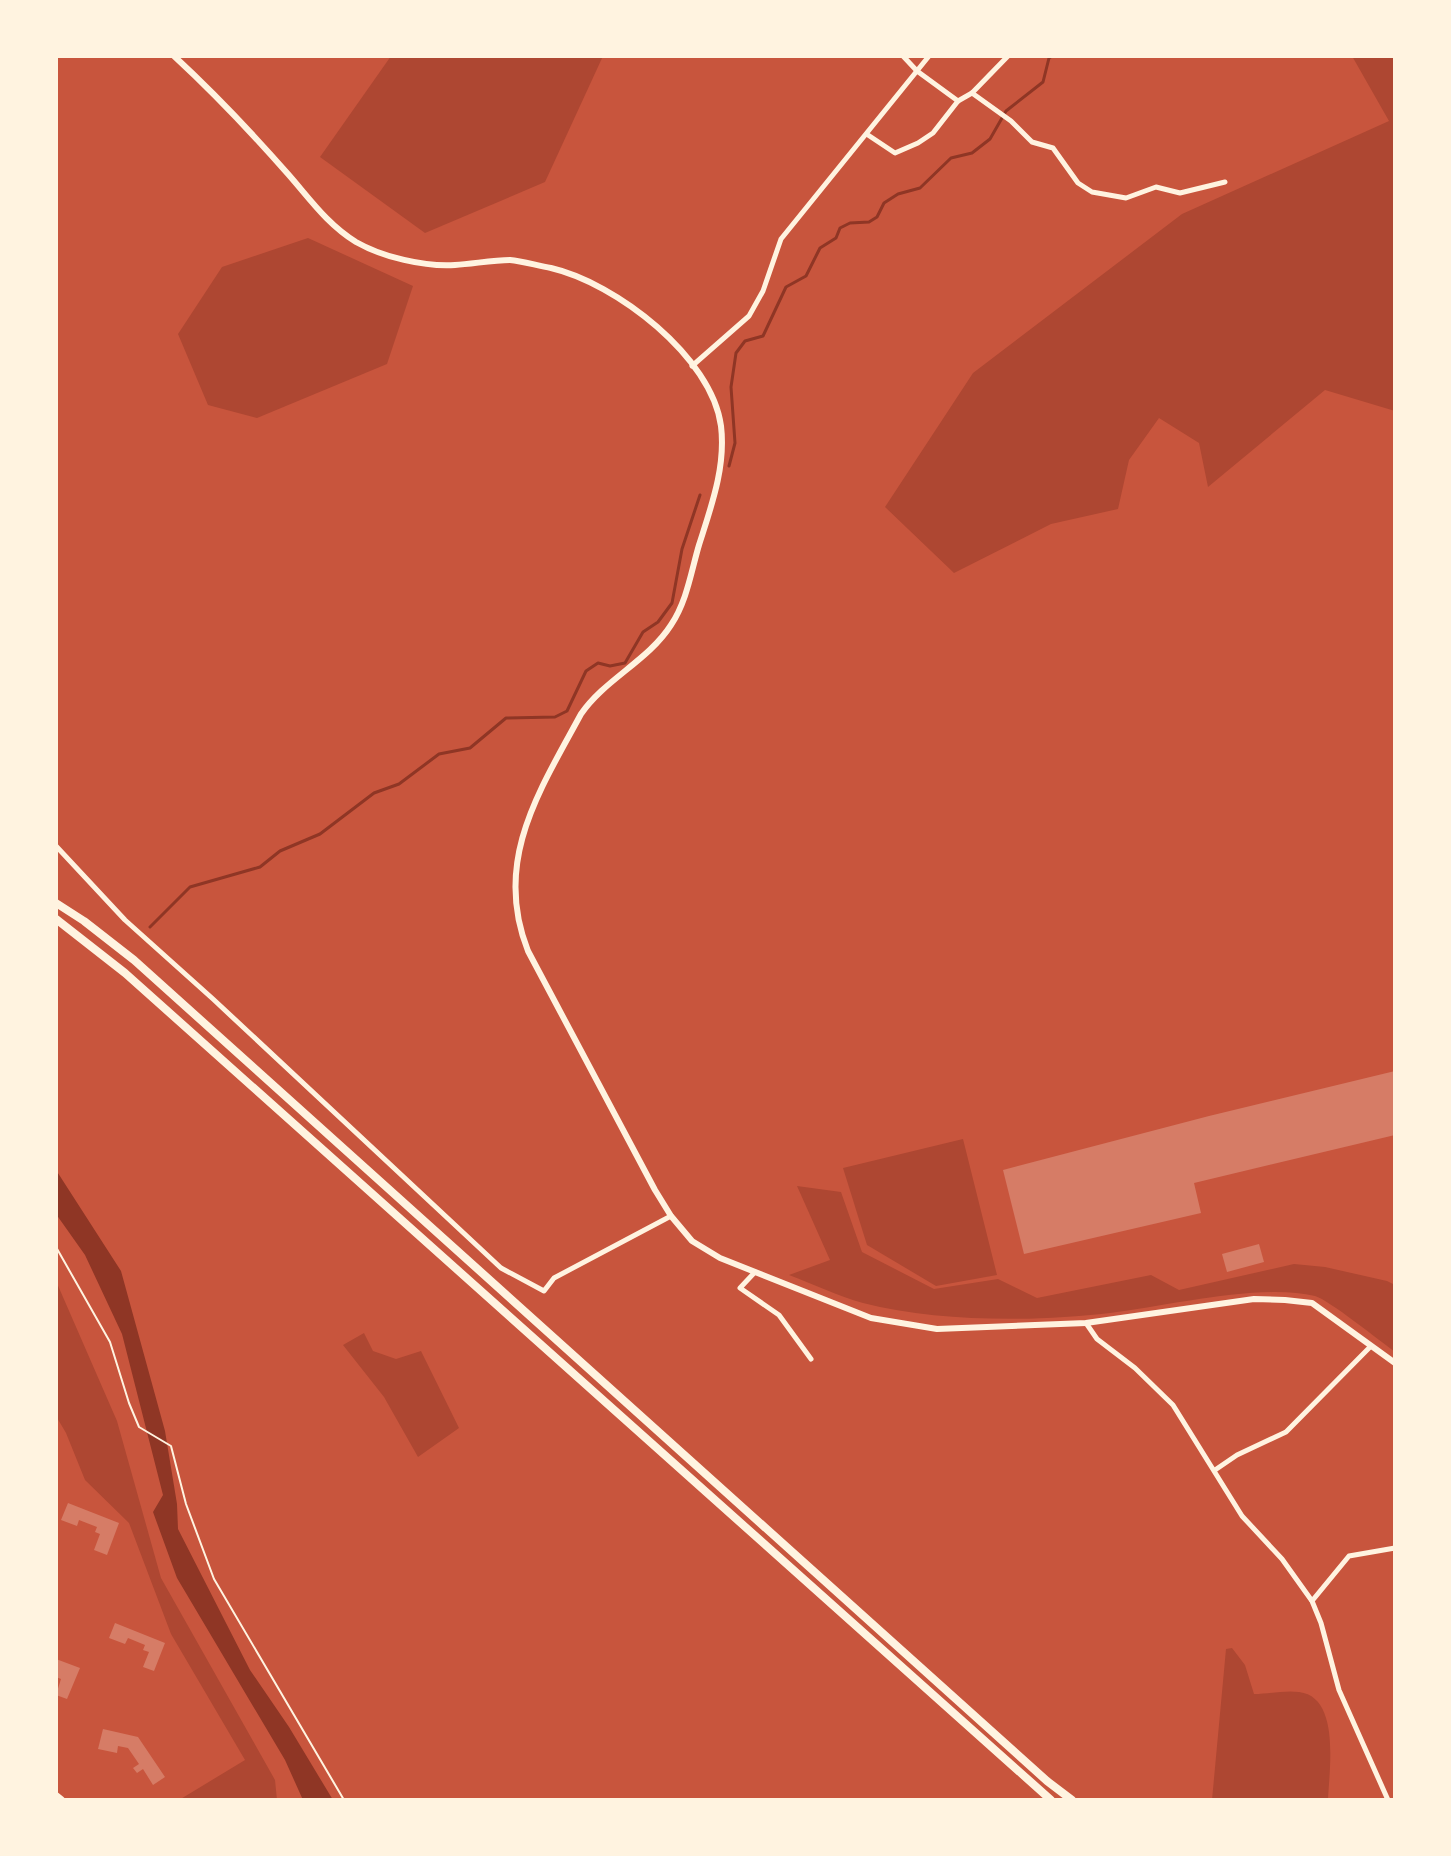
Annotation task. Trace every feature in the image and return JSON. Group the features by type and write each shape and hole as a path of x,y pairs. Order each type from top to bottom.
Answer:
{"main road":[{"path":"56,903 134,960 1047,1781 1072,1800"},
{"path":"56,919 125,973 1051,1800"},
{"path":"56,1796 61,1800"}],"street":[{"path":"174,56 287,173 322,216 358,243 418,265 511,260 573,275 629,303 666,334 713,396 721,426 718,477 686,595 672,624 652,649 596,696 581,714 527,819 518,855 517,883 519,927 528,951 671,1216 692,1241 720,1258 871,1318 937,1329 1086,1323 1254,1299 1285,1300 1312,1303 1395,1363"},
{"path":"903,56 917,71 958,101"},
{"path":"691,366 749,316 763,291 781,239 929,56"},
{"path":"868,135 895,153 918,143 933,133 958,101 972,93 1008,56"},
{"path":"972,93 1011,121 1032,142 1053,148 1078,183 1092,192 1126,198 1156,187 1180,193 1225,182"},
{"path":"56,846 155,949 213,999 501,1268 544,1291 554,1278 671,1216"},
{"path":"755,1272 740,1288 779,1315 811,1359"},
{"path":"1086,1323 1097,1339 1135,1368 1173,1405 1242,1516 1282,1559 1312,1601 1339,1690 1388,1800"},
{"path":"1215,1470 1237,1455 1286,1432 1371,1346"},
{"path":"1312,1601 1349,1556 1395,1548"}],"path":[{"path":"56,1247 110,1342 139,1427 171,1446 186,1504 214,1579 344,1800"}],"shaded area":[{"path":"391,56 603,56 545,182 425,233 320,157"},
{"path":"1352,56 1395,56 1395,411 1325,390 1208,487 1199,443 1159,418 1129,460 1118,509 1051,524 954,573 885,507 973,373 1182,214 1389,121"},
{"path":"308,238 413,286 387,364 257,418 208,405 178,334 222,267"},
{"path":"963,1139 997,1275 936,1286 867,1245 843,1168"},
{"path":"56,1170 121,1271 165,1431 178,1529 250,1670 333,1800 303,1800 285,1760 177,1578 153,1512 163,1495 122,1334 85,1255 56,1214"},
{"path":"797,1186 841,1192 862,1252 934,1289 998,1279 1037,1298 1151,1275 1179,1290 1294,1264 1325,1267 1387,1281 1395,1285 1395,1352 1322,1299 1293,1293 1242,1294 1110,1313 1018,1319 922,1314 863,1303 789,1275 830,1260"},
{"path":"56,1281 117,1421 161,1578 275,1780 277,1800 179,1800 245,1760 171,1634 129,1523 85,1480 56,1416"},
{"path":"364,1333 373,1351 396,1359 421,1351 459,1428 418,1457 384,1397 343,1345"},
{"path":"1232,1648 1245,1665 1254,1694 1299,1692 1312,1697 1321,1707 1330,1737 1328,1800 1212,1800 1226,1649"}],"building":[{"path":"1395,1071 1395,1135 1194,1183 1201,1213 1024,1254 1003,1170"},
{"path":"1259,1244 1264,1262 1227,1272 1222,1254"},
{"path":"68,1503 119,1523 107,1555 94,1550 100,1534 95,1532 97,1527 79,1520 77,1526 61,1520"},
{"path":"115,1623 165,1643 154,1671 143,1667 149,1652 143,1650 145,1645 128,1638 125,1644 109,1638"},
{"path":"56,1659 80,1668 67,1699 56,1695 61,1679 56,1677"},
{"path":"103,1729 138,1737 165,1777 153,1785 143,1769 137,1773 133,1768 139,1764 128,1748 118,1746 117,1753 98,1749"}],"waterway":[{"path":"729,466 735,443 731,387 736,353 745,341 763,336 786,287 806,276 820,248 836,238 840,228 850,223 869,222 877,217 884,203 898,194 920,188 951,158 972,153 990,139 1006,111 1043,82 1052,56"},
{"path":"150,927 190,887 260,867 280,851 320,834 374,793 399,784 439,754 470,748 506,718 555,717 567,711 586,671 598,663 610,666 625,663 643,632 658,622 672,603 682,549 700,495"}]}
